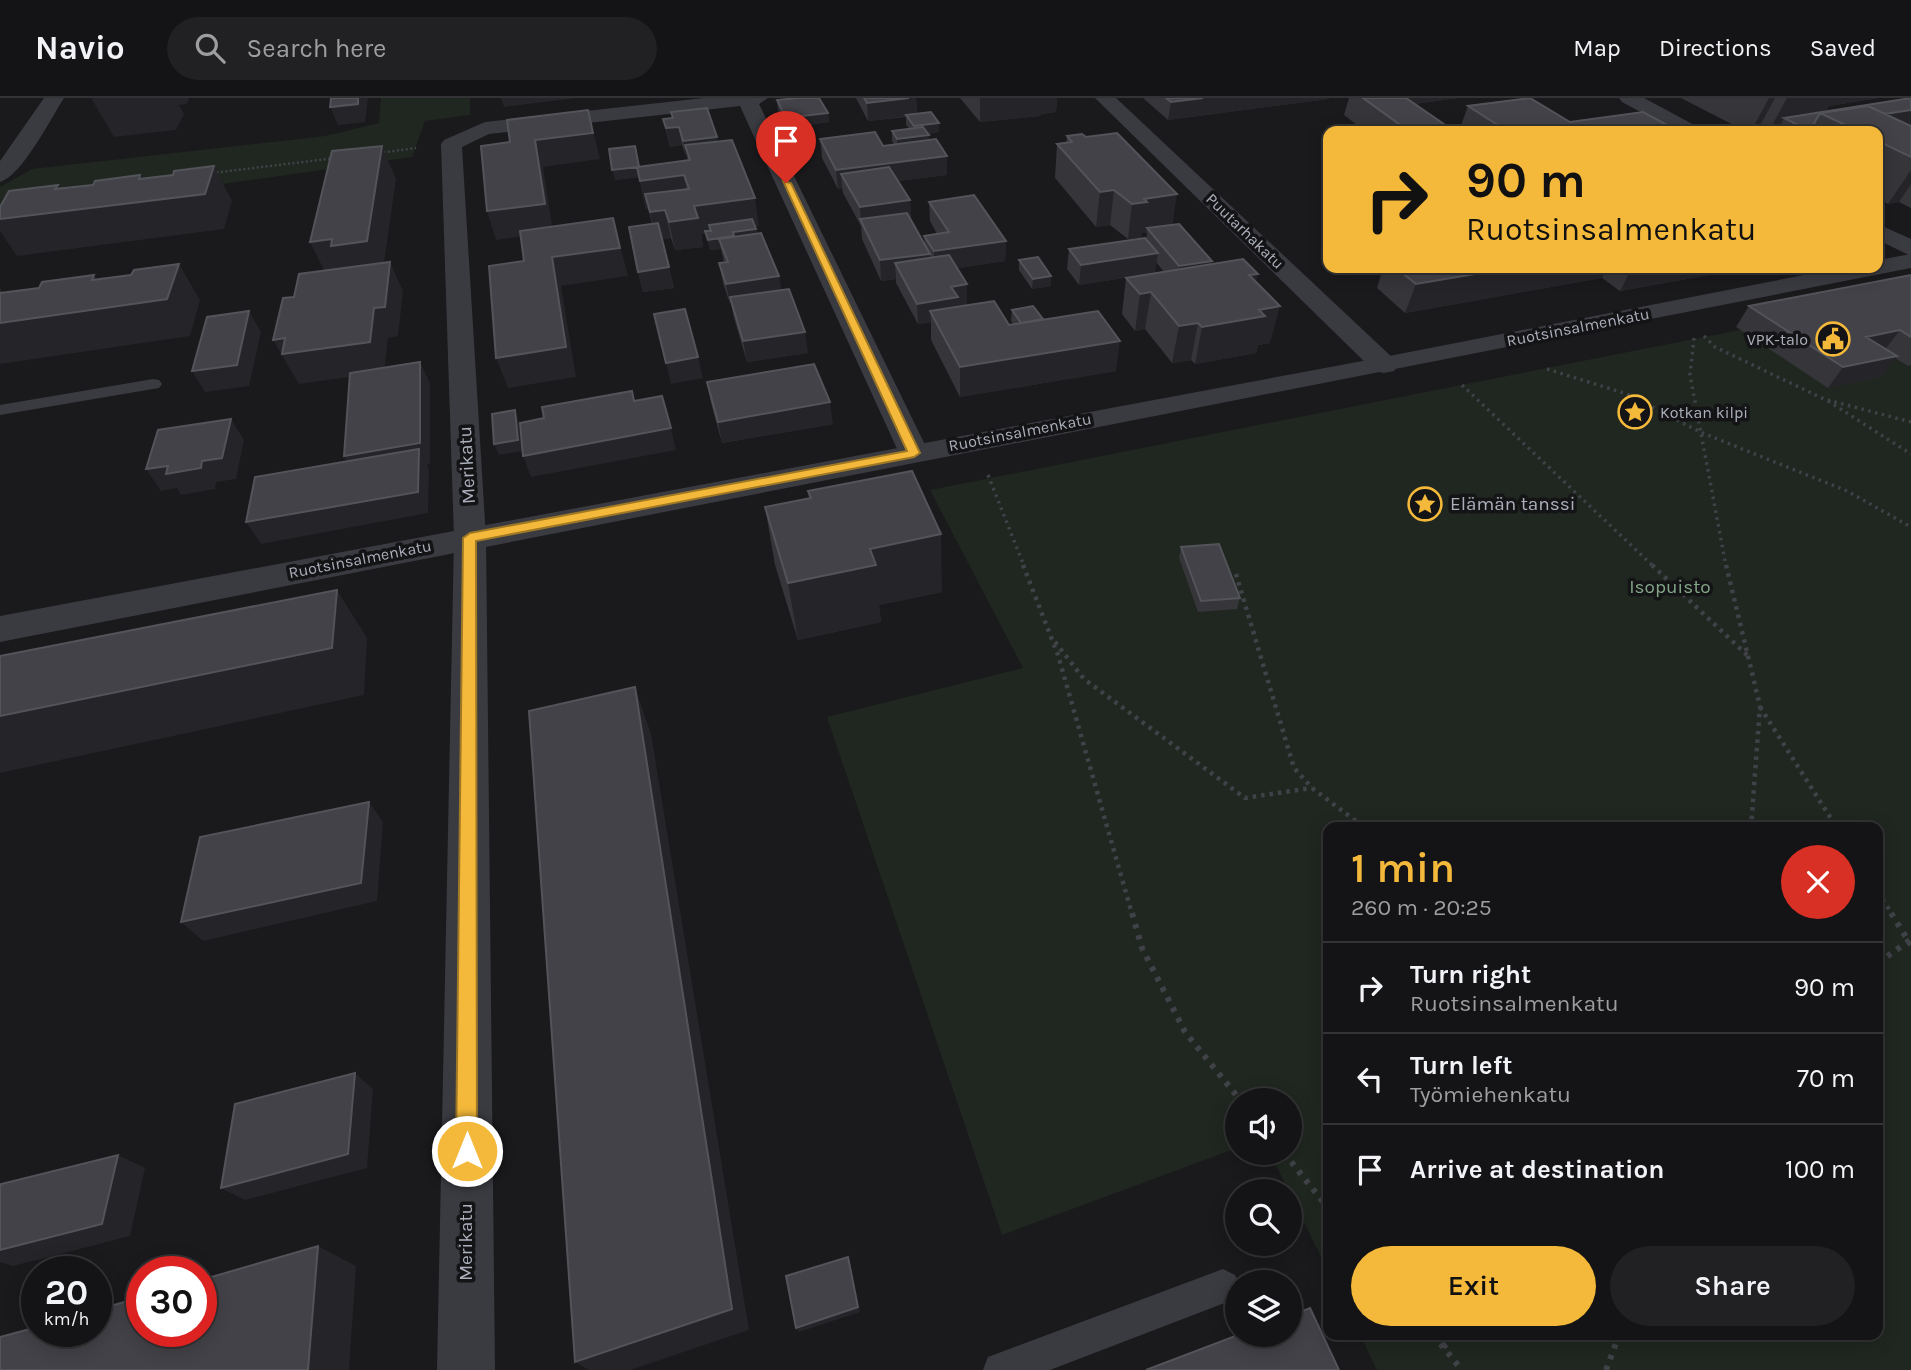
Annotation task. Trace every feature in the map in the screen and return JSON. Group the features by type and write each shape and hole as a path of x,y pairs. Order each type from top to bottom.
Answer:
{"street":[{"path":"0,175 19,152 54,98"},
{"path":"451,144 485,128 750,98 914,453"},
{"name":"Puutarhakatu","path":"1105,98 1384,365"},
{"path":"1629,98 1682,126"},
{"name":"Merikatu","path":"451,144 470,538 466,1370"},
{"path":"1883,234 1911,249"},
{"name":"Ruotsinsalmenkatu","path":"1883,267 1911,261"},
{"name":"Ruotsinsalmenkatu","path":"0,629 1852,273"}],"lane":[{"path":"0,410 153,384"},
{"path":"1001,1370 1223,1287"}],"path":[{"path":"367,154 451,144"},
{"path":"200,175 339,158"},
{"path":"1670,310 1695,327 1715,347 1824,399 1911,454"},
{"path":"1695,327 1690,375 1718,533 1760,706 1751,822"},
{"path":"1544,368 1627,394 1700,432 1847,491 1911,527"},
{"path":"1460,383 1748,656"},
{"path":"1824,399 1911,422"},
{"path":"985,468 1051,637 1142,948 1185,1032 1230,1088"},
{"path":"1236,574 1294,768 1312,788 1356,822"},
{"path":"1051,637 1084,679 1245,798 1312,788"},
{"path":"1760,706 1833,822"},
{"path":"1883,900 1910,942 1883,960"},
{"path":"1294,1165 1323,1202"},
{"path":"1437,1340 1462,1370"},
{"path":"1443,1347 1452,1340"},
{"path":"1606,1370 1617,1340"}],"green space":[{"path":"381,98 470,98 470,115 425,121 412,157 0,216 0,187 32,169 325,136 379,123"},
{"name":"Isopuisto","path":"1911,296 1911,1370 1377,1370 1362,1340 1883,1340 1883,822 1323,822 1323,1261 1302,1218 1302,1179 1283,1179 1276,1165 1302,1165 1302,1088 1225,1088 1225,1152 1002,1235 827,717 1023,668 930,490"}],"building":[{"path":"331,98 358,98 358,104 330,107"},
{"path":"819,98 828,113 786,118 777,100"},
{"path":"864,98 909,98 867,103"},
{"path":"1166,98 1203,98 1171,102"},
{"path":"1363,98 1406,98 1447,126 1402,126"},
{"path":"1530,98 1570,122 1643,112 1669,126 1499,126 1468,106"},
{"path":"1911,98 1911,110 1885,114 1868,106 1820,113 1813,126 1800,126 1784,118"},
{"path":"1868,106 1911,126 1911,157 1883,143 1883,126 1847,126 1820,113"},
{"path":"707,108 717,137 683,141 679,127 666,128 663,119 673,118 671,112"},
{"path":"588,110 593,133 535,140 545,204 487,211 481,146 510,142 507,120"},
{"path":"931,112 939,123 914,126 906,115"},
{"path":"923,127 929,135 897,139 892,131"},
{"path":"875,132 883,146 936,139 947,156 836,170 820,139"},
{"path":"1117,133 1177,194 1144,199 1147,202 1132,204 1114,190 1100,192 1057,144 1072,142 1067,136 1082,134 1086,137"},
{"path":"732,140 755,198 694,206 698,218 669,222 665,210 650,212 645,194 689,189 684,175 640,181 637,167 690,160 685,145"},
{"path":"382,146 367,241 331,246 332,239 310,242 332,151"},
{"path":"635,146 639,167 612,170 609,149"},
{"path":"214,166 205,194 0,219 0,207 9,191 58,185 55,189 93,185 95,181 140,175 139,179 173,175 174,171"},
{"path":"889,167 910,200 860,207 841,174"},
{"path":"974,195 1006,241 934,251 924,236 949,232 929,202"},
{"path":"907,213 930,254 880,260 860,219"},
{"path":"613,218 620,248 552,257 566,347 496,358 489,266 524,261 520,231"},
{"path":"752,219 756,229 733,232 734,236 708,240 705,231 711,231 709,225"},
{"path":"658,223 669,267 638,272 629,227"},
{"path":"1179,224 1212,261 1179,266 1147,228"},
{"path":"761,233 779,276 726,284 719,263 728,262 719,239"},
{"path":"1145,238 1158,253 1081,265 1069,249"},
{"path":"949,255 967,284 951,287 958,297 917,304 895,263"},
{"path":"1038,257 1051,276 1033,279 1019,260"},
{"path":"1243,259 1258,274 1249,275 1280,306 1259,310 1265,316 1202,327 1198,323 1179,326 1151,292 1140,294 1126,278"},
{"path":"390,262 385,307 374,308 370,342 282,354 285,338 273,340 283,298 294,297 299,274"},
{"path":"179,264 167,299 0,323 0,293 39,288 42,282 94,275 92,280 131,275 134,270"},
{"path":"1402,273 1481,273 1416,284"},
{"path":"1911,275 1911,337 1900,330 1866,337 1897,356 1843,367 1749,306"},
{"path":"789,289 805,332 743,341 730,297"},
{"path":"994,301 1009,325 1098,311 1120,341 960,367 930,311"},
{"path":"1033,306 1043,319 1021,323 1012,310"},
{"path":"685,309 698,357 666,363 654,314"},
{"path":"249,311 237,365 192,371 207,317"},
{"path":"420,362 420,443 344,456 350,373"},
{"path":"814,364 830,402 718,422 707,382"},
{"path":"632,391 634,401 662,396 671,428 523,456 520,423 544,418 542,407"},
{"path":"515,410 518,440 494,444 492,414"},
{"path":"231,419 222,458 202,461 201,468 166,474 168,466 146,469 158,430"},
{"path":"419,449 418,492 246,522 255,477"},
{"path":"912,471 941,534 870,549 876,565 788,583 765,507 811,498 808,491"},
{"path":"1219,544 1240,598 1201,601 1181,547"},
{"path":"337,590 332,648 0,716 0,656"},
{"path":"635,687 732,1309 575,1362 529,711"},
{"path":"369,802 361,883 181,922 200,837"},
{"path":"355,1073 348,1154 221,1188 235,1104"},
{"path":"118,1155 102,1224 0,1250 1,1184"},
{"path":"318,1246 308,1370 0,1370 0,1337 21,1331 21,1347 112,1347 112,1305 126,1302 126,1347 217,1347 217,1275"},
{"path":"848,1257 858,1307 796,1328 786,1276"},
{"path":"1310,1308 1339,1370 1146,1370 1225,1340 1225,1347 1302,1347 1302,1311"}],"place":[{"name":"VPK-talo","path":"1833,339"},
{"name":"Kotkan kilpi","path":"1635,412"},
{"name":"Elämän tanssi","path":"1425,504"}],"route":[{"path":"467,1151 470,538 914,453 786,183"}]}
